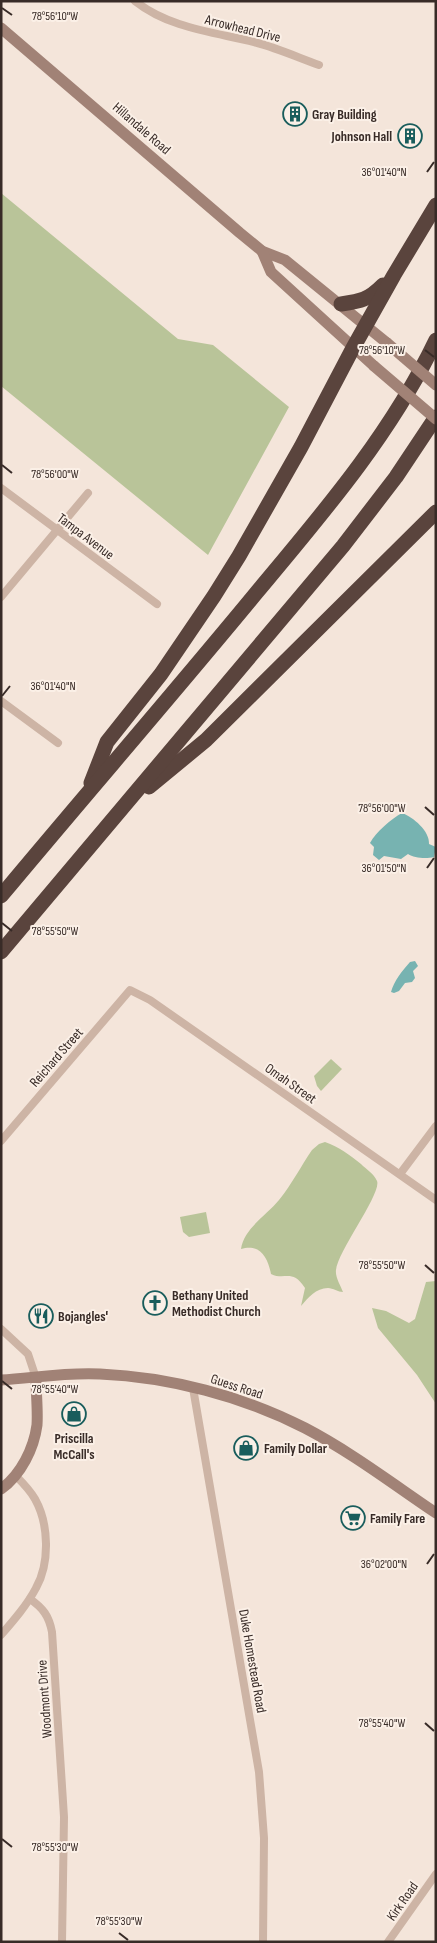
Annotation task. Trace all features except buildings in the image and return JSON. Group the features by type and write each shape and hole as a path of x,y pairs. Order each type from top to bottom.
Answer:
{"highway":[{"path":"87,793 107,742 161,674 214,596 283,479 394,274 436,205"},
{"path":"341,304 368,298 394,274"},
{"path":"1,896 233,621 348,481 397,410 436,340"},
{"path":"1,952 343,546 396,477 436,418"},
{"path":"116,816 206,740 436,512"}],"main road":[{"name":"Hillandale Road","path":"1,28 262,251 285,260 341,304 436,385"},
{"name":"Hillandale Road","path":"262,251 271,272 353,348 436,418"},
{"name":"Guess Road","path":"1,1380 82,1374 116,1375 193,1388 247,1404 304,1428 352,1456 436,1513"},
{"path":"1,1489 15,1475 27,1458 35,1434 37,1423 36,1378"}],"street":[{"name":"Arrowhead Drive","path":"135,1 178,24 276,48 319,65"},
{"name":"Tampa Avenue","path":"1,488 156,604"},
{"path":"1,597 88,493"},
{"path":"1,701 58,743"},
{"name":"Reichard Street","path":"1,1141 130,990"},
{"name":"Omah Street","path":"130,990 150,1000 436,1200"},
{"path":"400,1174 436,1126"},
{"path":"1,1329 28,1354 36,1378"},
{"name":"Duke Homestead Road","path":"193,1388 259,1772 264,1838 263,1942"},
{"path":"1,1634 30,1599 37,1586 42,1571 46,1540 44,1524 35,1499 15,1475"},
{"name":"Woodmont Drive","path":"30,1599 44,1611 52,1632 64,1817 62,1942"},
{"name":"Kirk Road","path":"388,1942 436,1874"}],"green space":[{"path":"1,193 178,339 213,345 289,407 208,555 1,386"},
{"path":"331,1059 342,1069 321,1091 317,1086 314,1076"},
{"path":"325,1142 335,1146 361,1164 376,1178 377,1187 344,1250 336,1270 343,1292 324,1288 313,1294 301,1306 305,1288 296,1278 271,1274 268,1262 262,1253 253,1248 241,1249 243,1241 251,1228 279,1200 312,1150"},
{"path":"206,1212 210,1233 189,1237 183,1232 180,1217"},
{"path":"436,1281 436,1404 417,1375 378,1328 372,1308 386,1311 409,1323 415,1319 426,1282"}],"water":[{"path":"402,813 416,821 427,834 429,844 436,847 434,857 420,858 408,854 401,859 384,856 379,860 373,855 374,847 370,843 384,826"},
{"path":"415,961 418,966 413,971 415,978 412,982 405,983 399,991 391,992 401,973 410,962"}],"place":[{"name":"Gray Building","path":"295,114"},
{"name":"Johnson Hall","path":"410,136"},
{"name":"Bethany United Methodist Church","path":"155,1303"},
{"name":"Bojangles'","path":"41,1316"},
{"name":"Priscilla McCall's","path":"74,1414"},
{"name":"Family Dollar","path":"246,1448"},
{"name":"Family Fare","path":"353,1518"}]}
